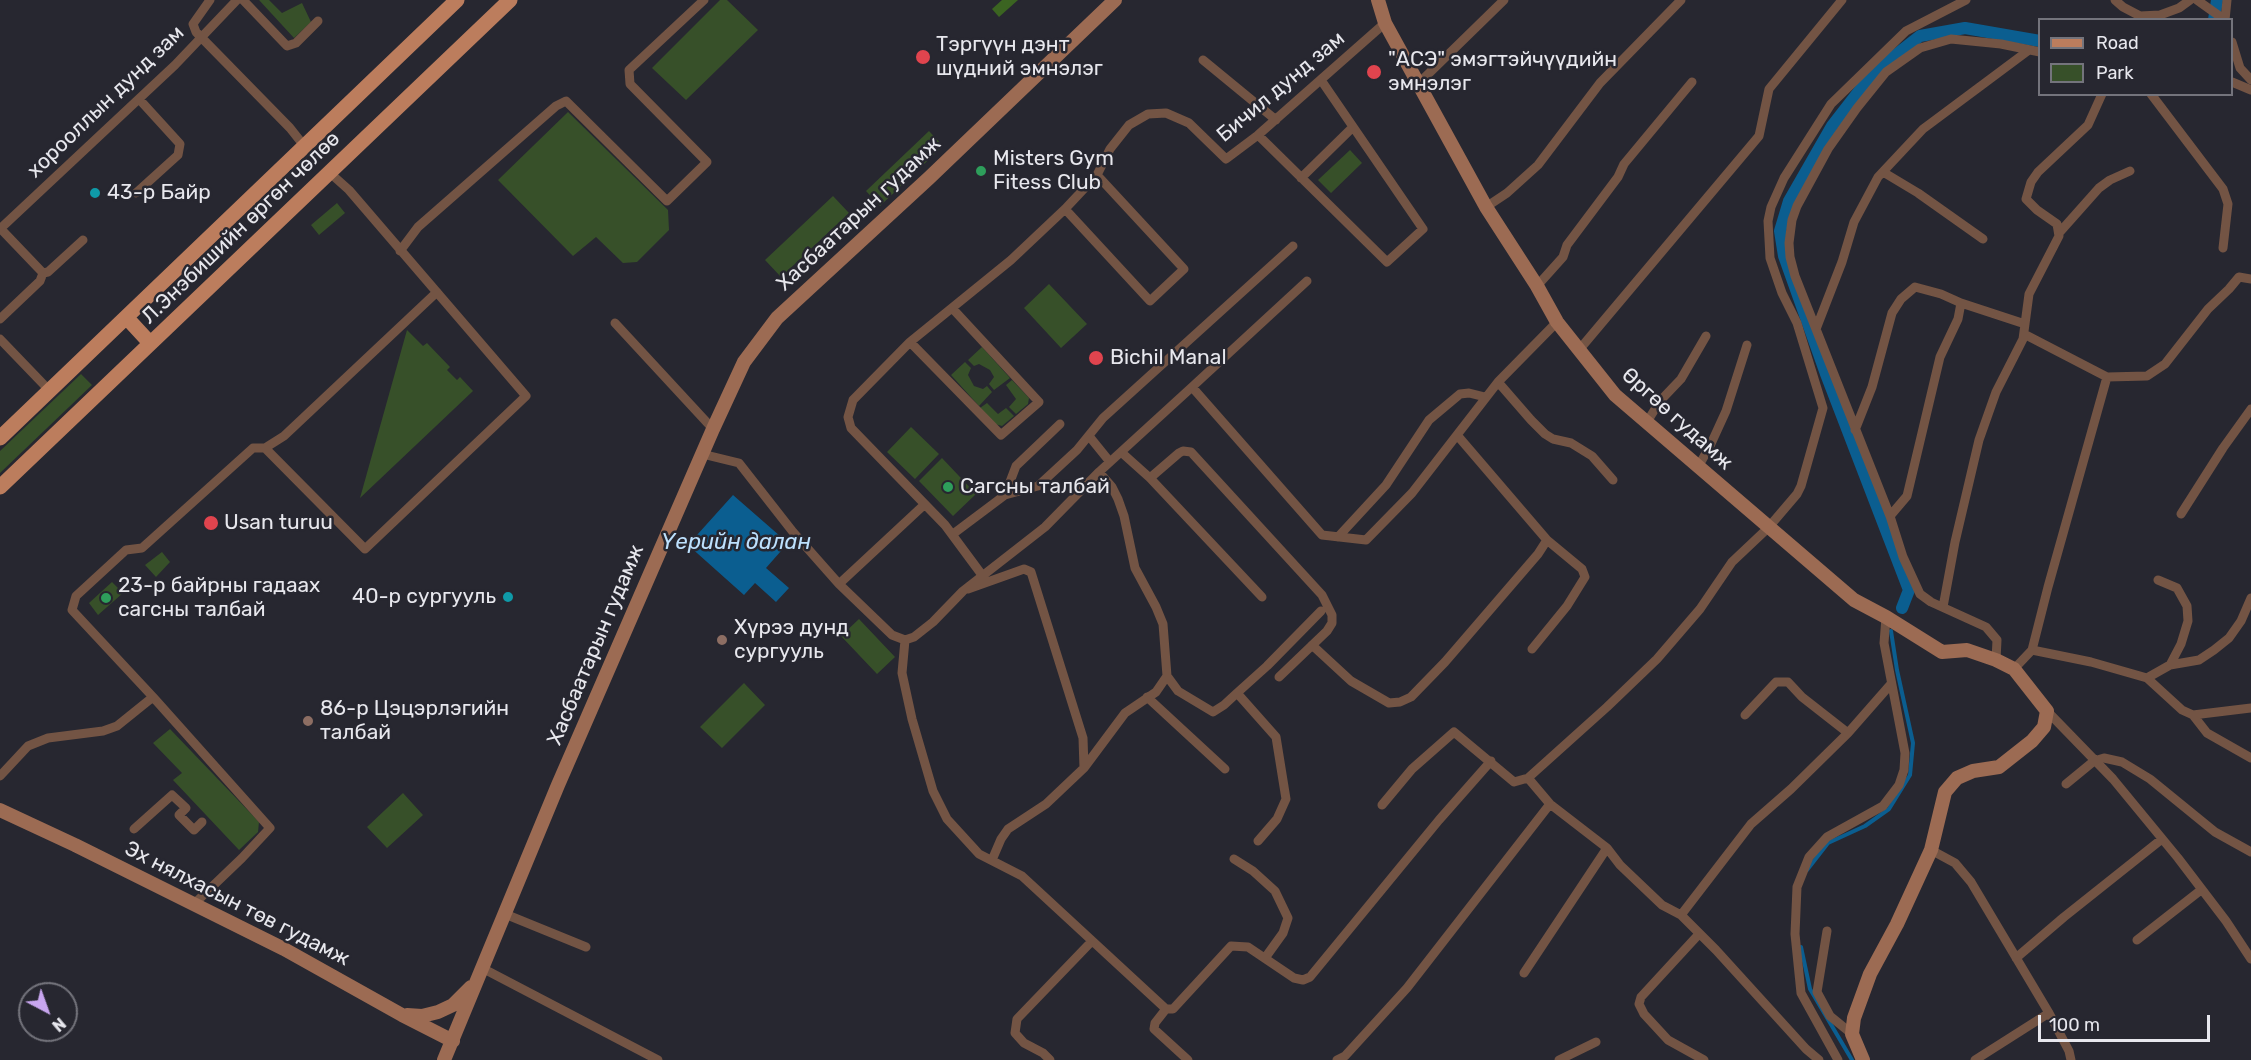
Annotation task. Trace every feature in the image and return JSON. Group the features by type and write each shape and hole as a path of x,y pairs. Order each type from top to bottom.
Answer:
{"main road":[{"name":"Л.Энэбишийн өргөн чөлөө","path":"0,438 457,0"},
{"name":"Л.Энэбишийн өргөн чөлөө","path":"0,487 510,0"},
{"path":"127,318 150,343"}],"street":[{"path":"210,0 193,24 193,28 290,128 305,147"},
{"name":"хорооллын дунд зам","path":"0,228 175,65 237,0"},
{"path":"243,0 288,46 296,43 318,21"},
{"path":"400,251 418,227 556,106 566,100 667,201 707,162 630,84 629,70 704,0"},
{"name":"Хасбаатарын гудамж","path":"444,1060 558,785 744,362 777,318 929,178 1115,0"},
{"name":"Өргөө гудамж","path":"1378,0 1384,23 1486,207 1537,286 1557,322 1615,395 1854,600 1942,652 1967,650 2014,669 2047,711"},
{"path":"1418,84 1504,0"},
{"path":"1486,207 1507,193 1538,165 1600,83 1681,0"},
{"path":"1579,350 1759,136 1769,89 1842,0"},
{"path":"1382,805 1412,769 1454,732 1514,782 1528,778 1657,659 1700,609 1732,562 1768,528 1801,486 1823,408 1797,323 1782,293 1770,258 1768,221 1771,207 1784,178 1831,104 1906,31 1966,0"},
{"path":"2115,0 2140,16 2160,15 2179,8 2190,0"},
{"path":"2197,0 2222,18"},
{"path":"2225,18 2227,0"},
{"name":"Бичил дунд зам","path":"982,575 953,534 851,428 848,417 853,400 910,342 1011,260 1065,209 1097,175 1110,149 1129,125 1148,114 1166,113 1190,123 1226,159 1276,120 1384,23"},
{"path":"1996,660 1997,640 1986,627 1931,602 1920,594 1816,329 1790,257 1789,243 1792,220 1797,206 1828,149 1886,72 1920,48 1951,39 2001,44 2038,52"},
{"path":"2233,45 2240,68 2251,80"},
{"path":"1816,329 1842,262 1854,222 1871,189 1883,172 1923,129 2029,50"},
{"path":"1203,60 1276,120"},
{"path":"1258,135 1387,262 1424,229 1321,80"},
{"path":"1537,286 1563,257 1567,245 1618,177 1624,164 1692,82"},
{"path":"2233,82 2251,90"},
{"path":"1943,607 1955,542 1979,440 1996,392 2024,329 2029,294 2059,236 2057,224 2026,199 2031,182 2037,172 2088,125 2101,96"},
{"path":"2153,96 2223,189 2228,204 2223,248"},
{"path":"136,194 178,155 180,144 139,99"},
{"path":"1301,178 1353,127"},
{"path":"2059,233 2099,188 2130,171"},
{"path":"265,448 365,549 526,396 349,190 330,172"},
{"path":"1883,172 1918,192 1983,238"},
{"path":"1065,209 1150,301 1184,269 1097,175"},
{"path":"0,228 44,273"},
{"path":"0,319 40,281 44,273 48,272 83,240"},
{"path":"953,534 1005,495 1038,486 1089,436 1103,418 1293,246"},
{"path":"1855,430 1872,387 1892,314 1901,299 1915,287 1941,294 2024,329 2107,377 2146,376 2166,364 2208,309 2239,277 2251,279"},
{"path":"702,454 739,463 793,532 839,584 892,635 905,640 914,637 937,619 963,591 1045,527 1099,472 1307,280"},
{"path":"194,904 270,828 72,610 76,596 126,550 142,548 253,448 265,448 284,436 437,292"},
{"path":"1890,516 1907,496 1940,357 1958,319 1961,303"},
{"path":"910,342 1001,435 1039,402 952,308"},
{"path":"1192,387 1322,535 1366,540 1412,493 1498,382 1557,322"},
{"path":"615,323 713,429"},
{"path":"1647,422 1660,401 1681,379 1706,336"},
{"path":"0,339 49,390"},
{"path":"1698,467 1726,411 1740,374 1747,345"},
{"path":"2014,669 2032,650 2107,377"},
{"path":"1498,382 1545,434 1552,440 1562,443 1571,442 1592,456 1612,480"},
{"path":"1338,537 1386,485 1429,420 1460,394 1469,393 1485,397"},
{"path":"2181,514 2251,409"},
{"path":"1005,495 1016,466 1060,424"},
{"path":"1457,435 1548,540 1582,569 1585,577 1567,606 1532,648"},
{"path":"1089,436 1110,462"},
{"path":"1121,452 1150,478 1262,597"},
{"path":"1150,478 1179,453 1191,452 1322,594 1329,605 1332,623 1327,631 1279,677"},
{"path":"1099,472 1112,487 1118,499 1135,568 1163,624 1167,676 1179,691 1213,712 1224,705 1267,666 1321,611"},
{"path":"839,584 925,504"},
{"path":"1312,645 1351,681 1389,703 1405,700 1411,697 1445,662 1548,540"},
{"path":"963,591 1024,569 1030,572 1083,738 1084,768"},
{"path":"2158,580 2177,588 2187,606 2188,621 2181,644 2170,665"},
{"path":"2147,678 2170,665 2199,660 2214,650 2229,638 2241,621 2251,598"},
{"path":"1838,1060 1801,993 1795,933 1797,887 1809,857 1827,837 1883,806 1899,785 1904,770 1905,753 1884,643 1886,617"},
{"path":"905,640 902,673 912,719 933,791 947,819 972,848 1022,876 1166,1009 1173,1009 1231,946 1248,947 1294,978 1303,980 1310,977 1439,820 1491,761"},
{"path":"2032,650 2091,662 2147,678 2182,710 2193,715 2207,733 2251,758"},
{"path":"992,860 1001,839 1008,830 1046,804 1084,768 1125,712 1156,692 1167,676"},
{"path":"1745,715 1776,682 1788,682 1802,697 1848,733"},
{"path":"1681,915 1751,824 1773,806 1848,733 1891,684"},
{"path":"1237,693 1273,732 1278,744 1286,799 1277,819 1258,841"},
{"path":"0,776 28,746 48,738 103,731 117,726 153,697"},
{"path":"1147,697 1225,768"},
{"path":"2193,715 2251,708"},
{"path":"2047,711 2113,779 2226,921 2251,959"},
{"path":"1852,1034 1854,1018 1870,974 1897,924 1931,850 1945,792 1957,778 1973,771 2000,767 2032,741 2044,727 2047,711"},
{"path":"2066,784 2094,761 2104,758 2121,762 2150,779 2215,832 2251,852"},
{"path":"1528,778 1550,804 1607,848 1620,865 1662,905 1681,915 1819,1060"},
{"path":"134,830 172,795 186,808 179,815 194,830 202,822"},
{"path":"1336,1060 1345,1056 1407,988 1550,804"},
{"name":"Эх нялхасын төв гудамж","path":"0,810 284,949 453,1041"},
{"path":"2016,958 2064,916 2162,839"},
{"path":"1524,973 1607,848"},
{"path":"1931,850 1955,863 1971,882 2049,1013 2072,1060"},
{"path":"1234,859 1275,891 1288,918 1283,933 1265,958"},
{"path":"2137,940 2201,890"},
{"path":"504,914 586,947"},
{"path":"1827,931 1817,992 1830,1016 1852,1034 1863,1060"},
{"path":"1699,934 1641,998 1639,1004 1644,1014 1668,1040 1704,1060"},
{"path":"1050,1060 1015,1033 1017,1020 1092,941"},
{"path":"402,1015 422,1016 453,1005 466,994 479,974 658,1060"},
{"path":"1166,1009 1155,1023 1154,1029 1188,1060"},
{"path":"1975,1060 2049,1013"},
{"path":"1560,1060 1596,1042"}],"green space":[{"path":"259,0 269,0 282,13 302,3 311,22 294,38"},
{"path":"720,0 727,0 758,30 686,100 652,68"},
{"path":"1002,0 1018,0 999,17 992,9"},
{"path":"568,112 668,210 669,230 637,262 623,263 596,237 573,256 498,180"},
{"path":"929,131 943,146 880,206 866,191"},
{"path":"1350,150 1362,163 1331,193 1318,180"},
{"path":"833,196 849,213 781,277 765,260"},
{"path":"337,203 345,213 319,235 311,225"},
{"path":"1049,284 1087,324 1061,348 1024,308"},
{"path":"407,330 423,346 427,343 450,367 447,370 457,380 460,377 473,391 360,498"},
{"path":"982,347 1010,378 994,390 989,384 994,377 990,370 979,364 974,366 968,360"},
{"path":"965,362 971,368 968,375 974,386 983,389 987,386 992,392 979,406 951,375"},
{"path":"81,374 92,385 0,473 0,451"},
{"path":"1012,380 1029,398 1028,404 1016,414 1009,407 1016,399 1006,385"},
{"path":"987,403 998,414 1006,408 1014,416 1002,426 995,424 980,408"},
{"path":"911,427 939,454 915,479 887,452"},
{"name":"Сагсны талбай","path":"942,458 976,494 953,516 919,481"},
{"path":"162,552 170,562 156,577 145,565"},
{"name":"23-р байрны гадаах сагсны талбай","path":"112,582 123,593 98,615 89,603"},
{"path":"859,619 895,657 877,674 841,636"},
{"path":"744,683 765,705 722,748 700,727"},
{"path":"170,729 259,822 258,832 239,850 173,780 182,773 153,743"},
{"path":"403,793 423,815 387,848 367,827"}],"water":[{"name":"Үерийн далан","path":"733,495 788,543 766,568 789,588 776,602 755,583 744,595 688,545"}],"waterway":[{"path":"2214,18 2217,0"},
{"path":"1902,608 1909,590 1826,374 1784,256 1780,231 1789,201 1832,126 1874,72 1920,36 1965,28 2038,41"},
{"path":"1807,870 1828,843 1865,826 1889,809 1910,775 1913,743 1891,631"},
{"path":"1801,947 1810,989 1852,1060"}],"place":[{"name":"Тэргүүн дэнт шүдний эмнэлэг","path":"923,57"},
{"name":"\"АСЭ\" эмэгтэйчүүдийн эмнэлэг","path":"1374,72"},
{"name":"Misters Gym Fitess Club","path":"981,171"},
{"name":"43-р Байр","path":"95,193"},
{"name":"Bichil Manal","path":"1096,358"},
{"name":"Сагсны талбай","path":"948,487"},
{"name":"Usan turuu","path":"211,523"},
{"name":"40-р сургууль","path":"508,597"},
{"name":"23-р байрны гадаах сагсны талбай","path":"106,598"},
{"name":"Хүрээ дунд сургууль","path":"722,640"},
{"name":"86-р Цэцэрлэгийн талбай","path":"308,721"}]}
